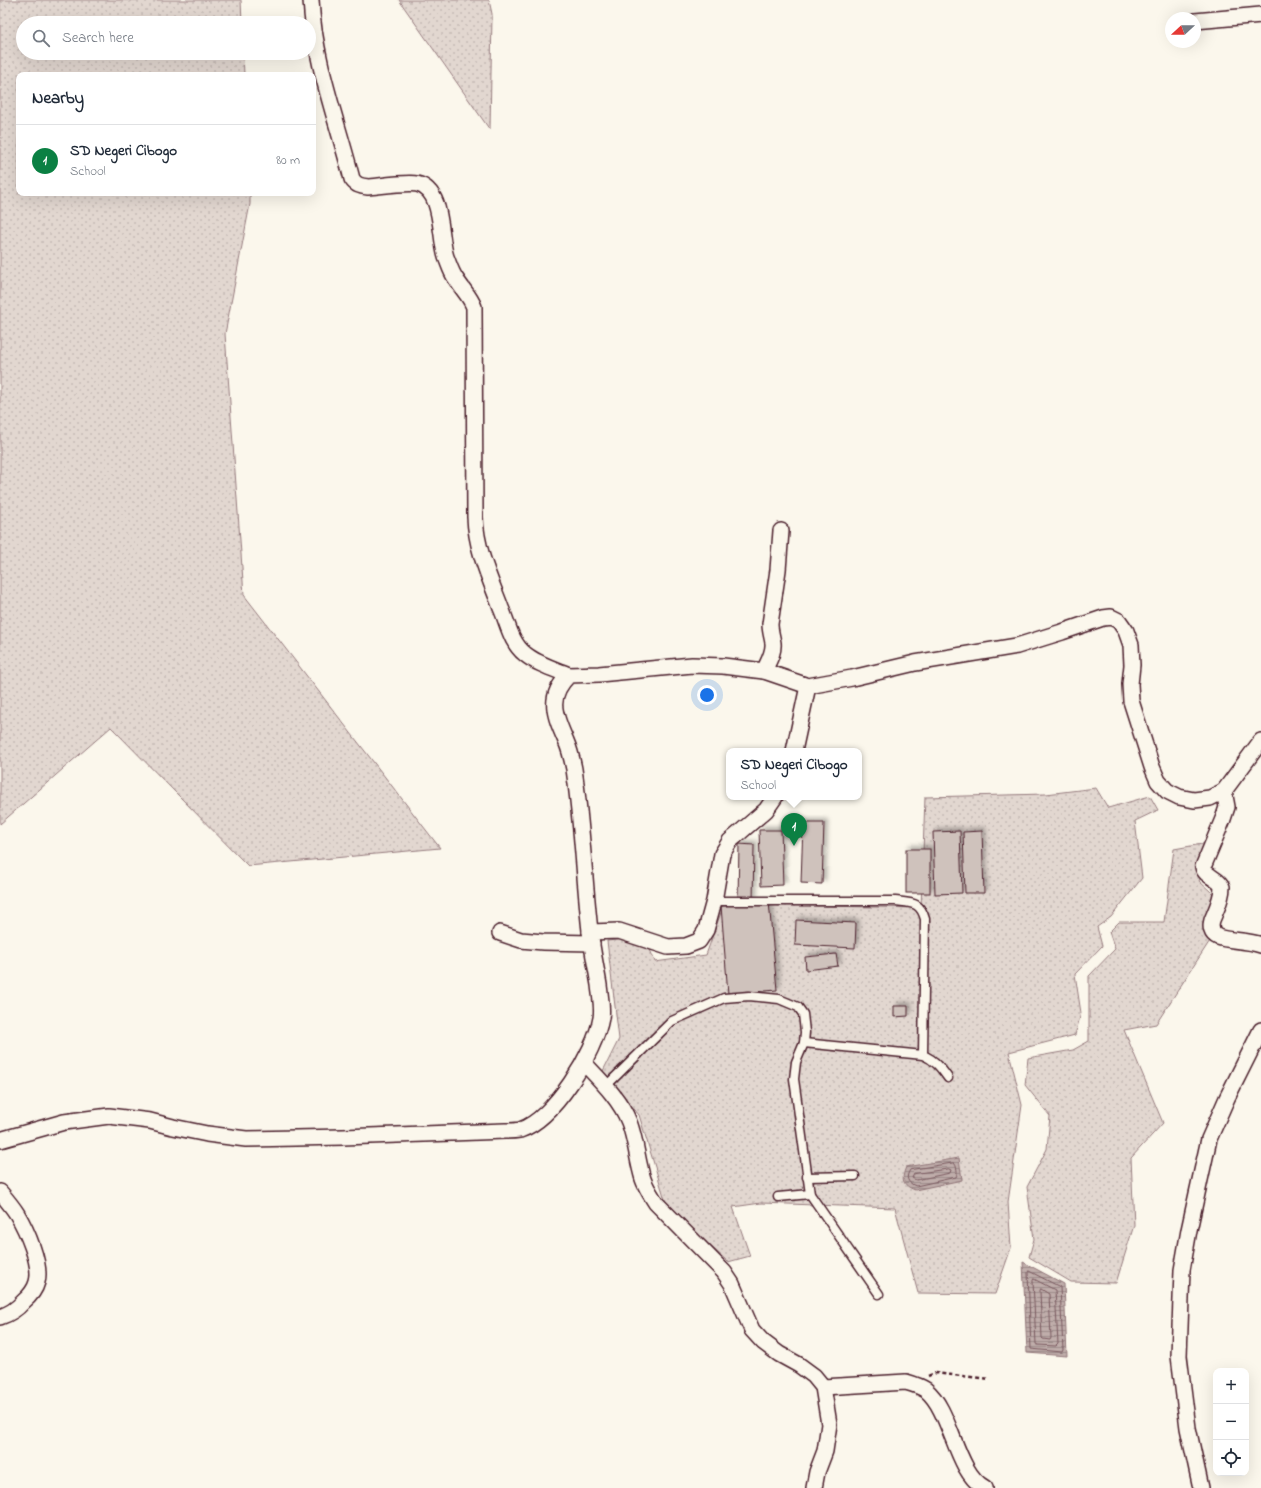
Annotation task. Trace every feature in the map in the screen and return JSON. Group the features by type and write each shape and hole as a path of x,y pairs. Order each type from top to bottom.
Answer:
{"street":[{"path":"311,0 312,16"},
{"path":"1201,20 1261,15"},
{"path":"316,40 352,178 355,184 368,187 416,183 429,190 435,200 441,223 445,254 451,271 472,300 474,307 475,522 480,548 511,635 516,644 525,654 534,660 569,675 599,674 692,665 764,671 808,686 852,678 915,663 1017,646 1102,618 1111,617 1119,621 1126,631 1131,645 1131,701 1152,767 1158,781 1167,791 1179,798 1194,800 1210,798 1224,791 1261,740"},
{"path":"764,671 772,656 773,649 770,624 778,570 781,531"},
{"path":"0,1140 64,1122 109,1116 144,1120 200,1132 246,1139 366,1137 519,1130 531,1124 547,1111 564,1091 584,1063 593,1045 601,1017 601,1000 591,937 574,769 567,742 555,716 554,705 556,694 561,683 569,675"},
{"path":"795,748 808,686"},
{"path":"1224,791 1227,806 1223,820 1203,867 1206,873 1220,882 1222,887 1211,928 1214,934 1218,937 1248,941 1261,945"},
{"path":"500,933 521,940 543,942 591,937 619,931 668,947 686,946 698,941 706,930 714,901 722,854 730,841 760,815 773,800"},
{"path":"1201,1488 1188,1428 1179,1356 1182,1270 1190,1223 1209,1139 1227,1098 1261,1030"},
{"path":"584,1063 606,1086 629,1121 643,1180 656,1203 724,1272 732,1284 752,1330 763,1342 779,1354 799,1365 814,1376 823,1387 829,1424 825,1450 814,1488"},
{"path":"0,1192 17,1214 26,1231 34,1252 38,1280 35,1289 28,1298 16,1309 0,1317"},
{"path":"823,1387 906,1382 926,1390 939,1406 968,1471 977,1483 985,1488"}],"lane":[{"path":"714,901 895,901 915,903 923,912 925,919 923,1055"},
{"path":"606,1086 672,1021 724,998 749,996 779,998 798,1007 803,1014 805,1032 804,1043 796,1062 794,1079 810,1194 879,1294"},
{"path":"804,1043 923,1055 932,1059 939,1065 948,1078"},
{"path":"808,1177 855,1176"},
{"path":"778,1197 810,1194"}],"path":[{"path":"906,1382 935,1373 989,1379"}],"shaded area":[{"path":"0,0 241,0 242,16 16,16 16,60 243,60 244,72 16,72 16,196 250,196 250,204 225,334 244,595 440,848 248,866 111,727 0,824"},
{"path":"399,0 489,0 492,14 490,130"},
{"path":"1096,788 1108,808 1150,796 1158,810 1135,821 1142,878 1111,917 1097,927 1102,946 1075,974 1081,1013 1075,1035 1009,1052 1022,1105 1008,1202 1011,1248 995,1294 918,1293 895,1208 761,1203 733,1207 750,1256 728,1262 667,1206 639,1115 603,1071 619,1039 607,941 645,937 655,962 706,955 724,904 921,908 925,797 1046,794"},
{"path":"1219,841 1199,881 1222,902 1215,933 1156,1024 1124,1030 1163,1123 1131,1158 1134,1225 1116,1283 1071,1282 1029,1257 1034,1239 1027,1187 1047,1149 1050,1116 1025,1085 1028,1058 1073,1050 1089,1041 1089,976 1115,949 1109,932 1119,922 1164,922 1174,849"}],"water":[{"path":"959,1158 962,1180 915,1190 905,1184 903,1175 906,1167"},
{"path":"1023,1262 1064,1284 1067,1356 1027,1353"}],"building":[{"path":"803,823 824,823 822,884 801,883"},
{"path":"759,830 781,830 783,885 761,886"},
{"path":"960,831 962,893 935,894 933,832"},
{"path":"982,831 984,893 965,893 963,832"},
{"path":"739,844 754,845 753,901 738,900"},
{"path":"906,849 930,849 930,893 906,893"},
{"path":"769,902 777,990 728,994 721,906"},
{"path":"796,920 856,923 855,948 795,945"},
{"path":"836,954 838,966 806,970 805,957"},
{"path":"894,1006 908,1006 908,1016 894,1017"}],"place":[{"name":"SD Negeri Cibogo","path":"794,846"}]}
